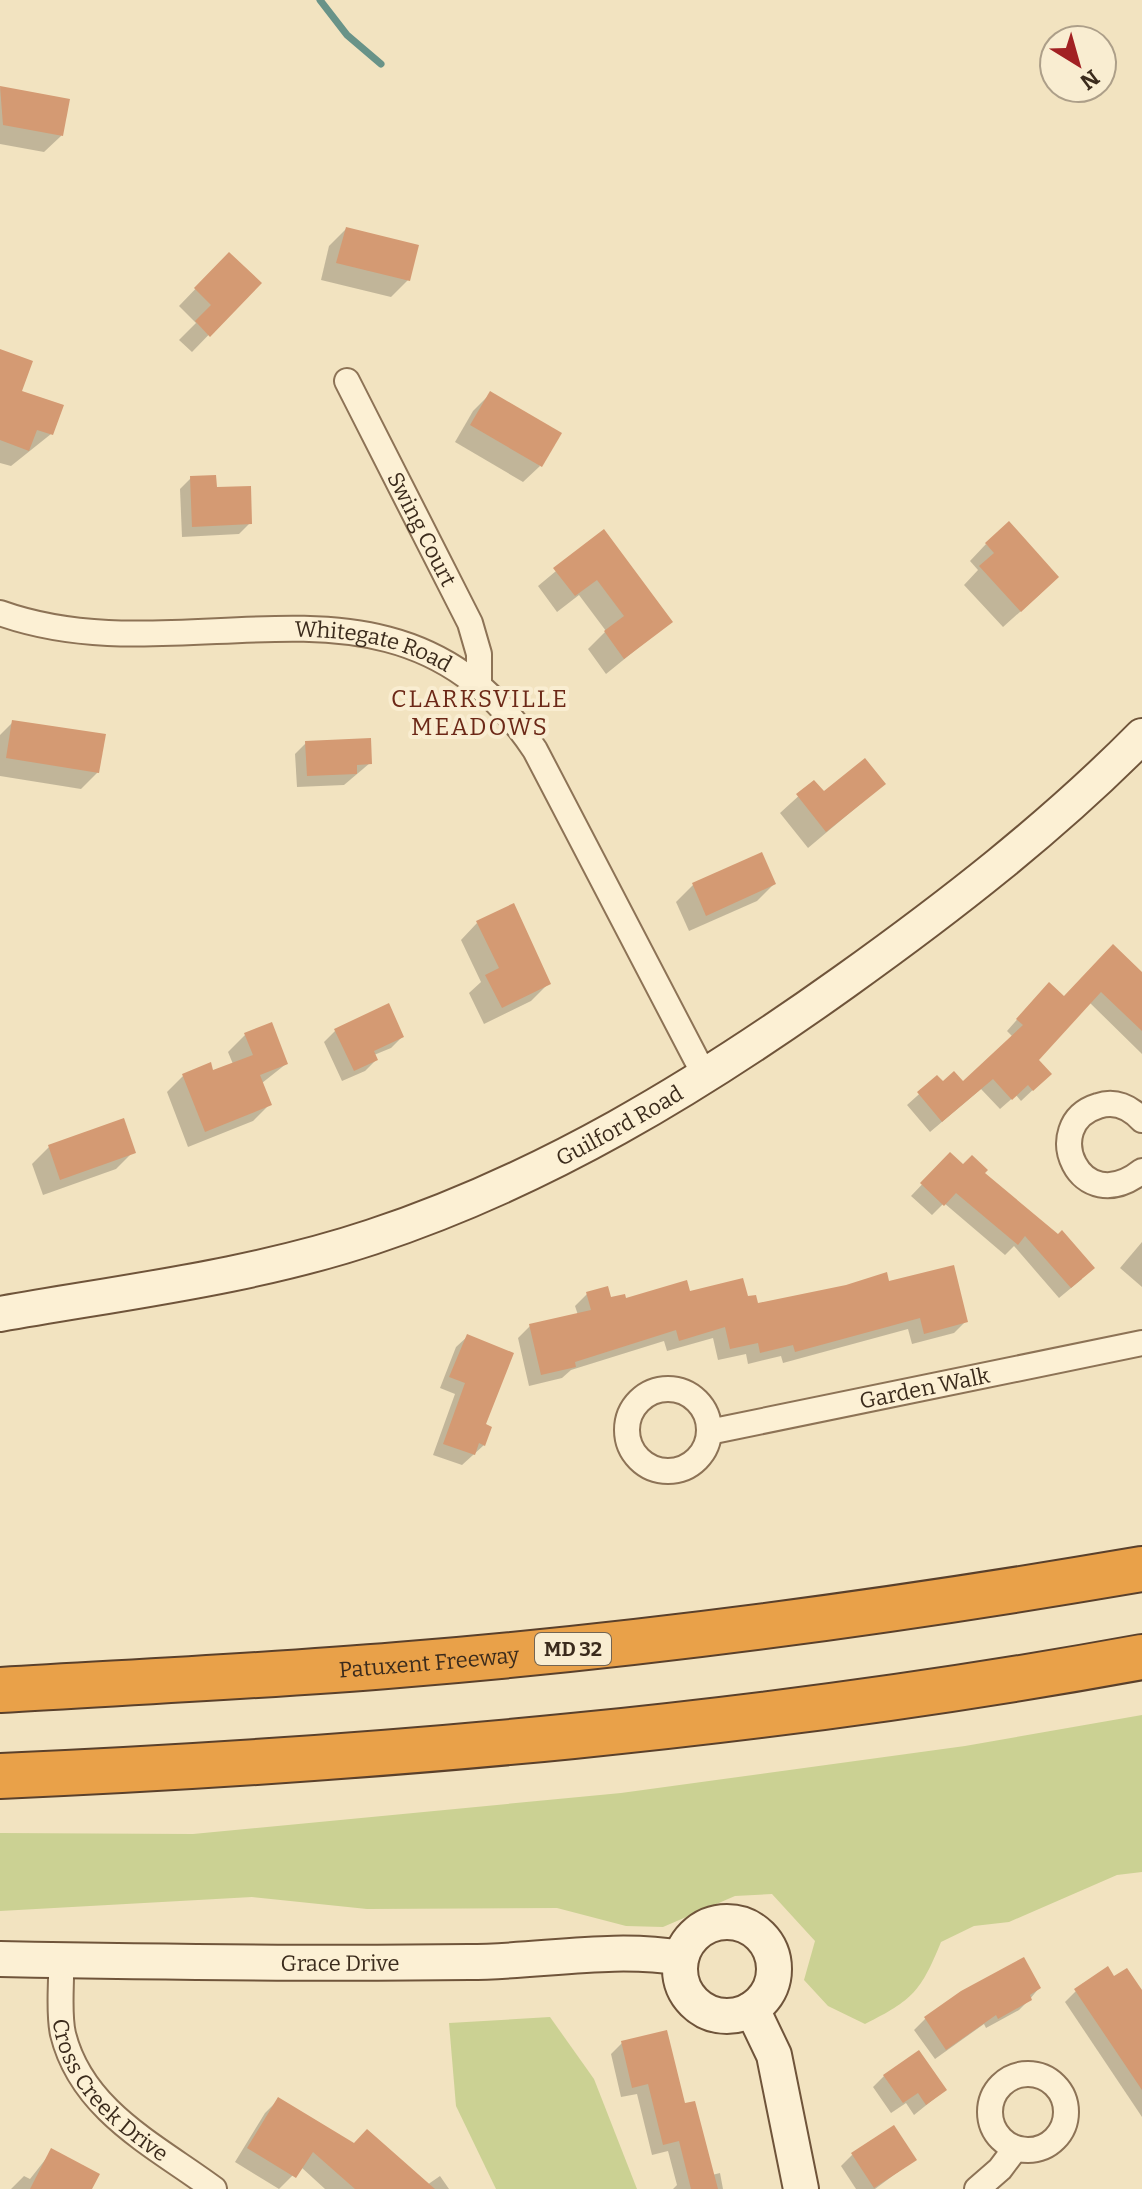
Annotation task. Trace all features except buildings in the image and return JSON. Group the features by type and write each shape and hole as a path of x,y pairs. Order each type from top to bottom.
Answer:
{"highway":[{"name":"Patuxent Freeway","path":"0,1690 398,1665 586,1647 841,1615 1142,1569"},
{"path":"0,1776 182,1768 591,1736 861,1701 1142,1657"}],"main road":[{"name":"Guilford Road","path":"0,1314 223,1275 370,1238 454,1207 565,1157 705,1076 909,936 1049,824 1142,736"},
{"path":"729,1921 757,1931 768,1944 775,1966 768,1994 752,2009 727,2017 712,2015 696,2005 685,1991 679,1973 681,1958 686,1944 699,1931 712,1924 729,1921"},
{"name":"Grace Drive","path":"0,1959 303,1964 503,1962 645,1952 681,1958"},
{"path":"752,2009 774,2055 801,2189"}],"street":[{"name":"Swing Court","path":"347,381 470,623 479,654 479,684"},
{"name":"Whitegate Road","path":"0,613 28,623 85,633 139,634 313,627 357,632 401,643 443,660 479,684 510,713 535,750 705,1076"},
{"path":"1142,1120 1121,1105 1107,1103 1090,1108 1076,1120 1068,1140 1070,1158 1082,1176 1098,1185 1128,1182 1142,1171"},
{"name":"Garden Walk","path":"709,1432 1142,1343"},
{"name":"Cross Creek Drive","path":"61,1960 63,2033 82,2077 113,2118 198,2184"},
{"path":"977,2189 1000,2169 1015,2149"}],"green space":[{"path":"1142,1715 1142,1872 1117,1875 1009,1922 974,1926 941,1942 914,1992 894,2008 865,2024 828,2006 804,1980 815,1941 772,1894 735,1896 663,1927 626,1926 557,1908 367,1909 252,1897 0,1911 0,1833 193,1834 621,1793 965,1746"},
{"path":"550,2017 594,2079 637,2189 496,2189 456,2106 449,2023"}],"waterway":[{"path":"320,0 347,35 381,64"}],"district":[{"name":"CLARKSVILLE MEADOWS","path":"480,713"}]}
